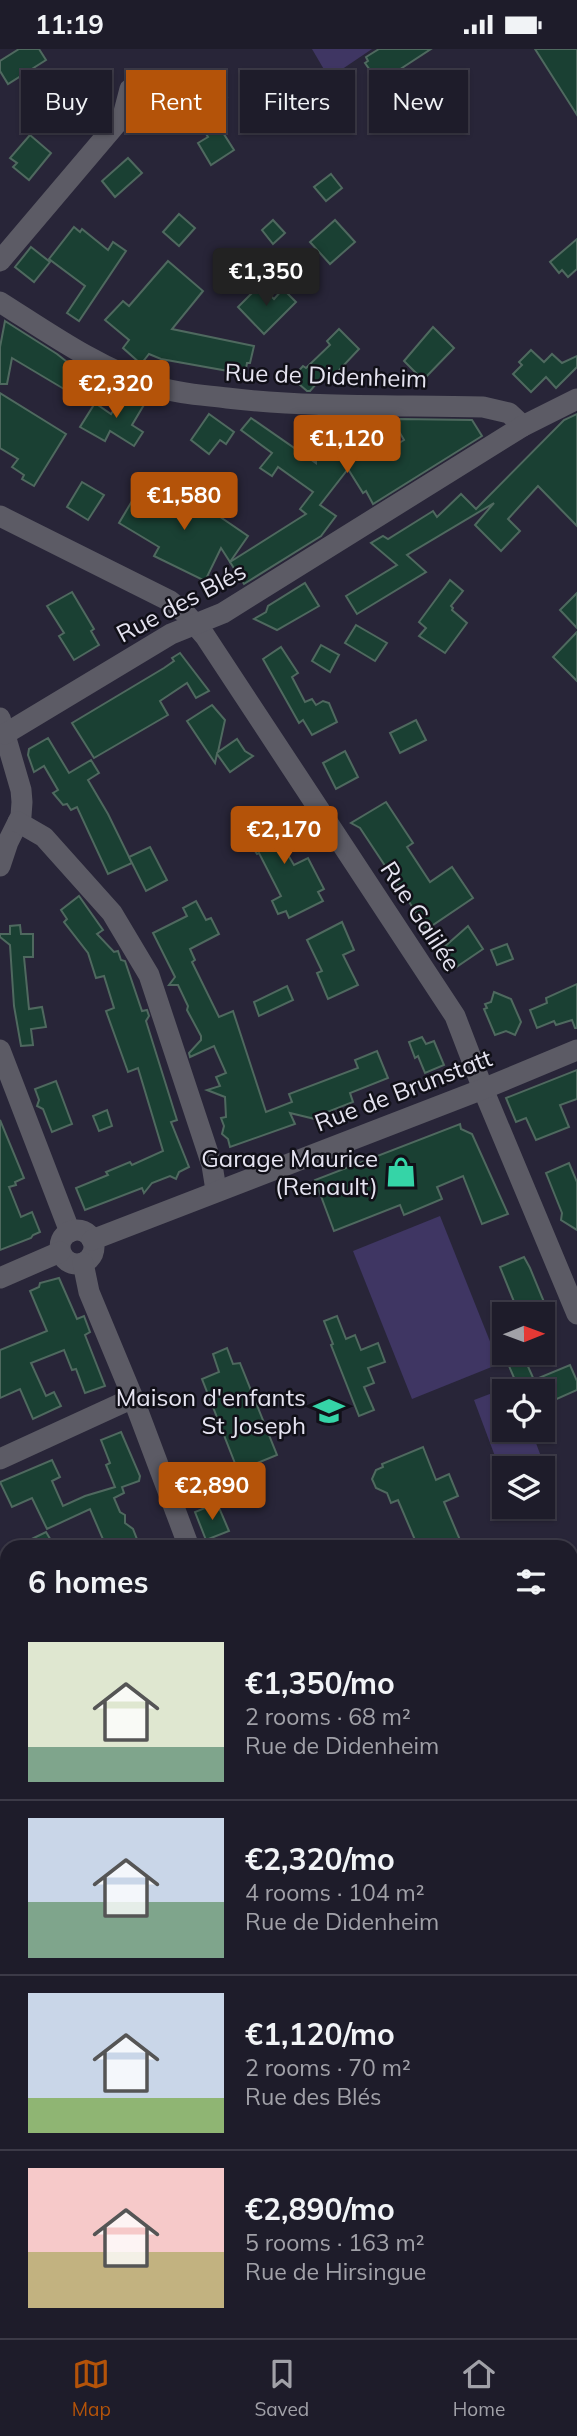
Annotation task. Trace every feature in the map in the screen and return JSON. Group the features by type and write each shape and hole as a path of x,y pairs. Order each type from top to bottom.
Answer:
{"street":[{"path":"0,261 123,116 126,104"},
{"name":"Rue de Didenheim","path":"0,302 65,344 115,371 175,392 266,402 483,407 509,413 523,426"},
{"path":"523,426 577,399"},
{"name":"Rue des Blés","path":"3,734 171,634 223,613 523,426"},
{"name":"Rue Galilée","path":"0,516 170,601 194,623 311,794 455,1016 577,1314"},
{"path":"0,866 4,841 18,822 22,808 21,790 3,734"},
{"path":"18,822 44,837 112,913 149,975 212,1165 216,1190"},
{"path":"0,1050 70,1232"},
{"name":"Rue de Brunstatt","path":"92,1240 577,1050"},
{"path":"80,1231 92,1240 91,1256 83,1263 67,1261 60,1252 60,1242 70,1232 80,1231"},
{"path":"0,1278 60,1252"},
{"path":"83,1263 89,1292 133,1398 186,1540"},
{"path":"0,1459 133,1398"}],"shaded area":[{"path":"312,49 372,49 341,70 324,70"},
{"path":"440,1216 492,1346 492,1365 497,1365 412,1399 353,1251"},
{"path":"492,1393 492,1442 536,1442 541,1456 495,1456 474,1400"}],"building":[{"path":"19,49 39,49 46,60 30,70 21,70 21,76 8,84 0,71 0,61"},
{"path":"379,49 431,49 399,70 370,70 365,63 368,61 366,57"},
{"path":"535,49 577,49 577,115"},
{"path":"206,133 223,133 234,150 211,165 198,143 208,137"},
{"path":"30,135 51,153 29,180 13,167 17,163 10,158"},
{"path":"128,158 142,173 115,197 102,181"},
{"path":"331,174 342,188 326,201 314,187"},
{"path":"179,214 195,228 179,246 163,232"},
{"path":"273,220 285,233 273,244 262,230"},
{"path":"335,220 355,242 330,264 310,242"},
{"path":"74,227 80,232 82,229 108,250 113,242 126,251 79,321 67,313 85,286 49,259"},
{"path":"577,239 577,269 568,277 562,270 559,273 550,262"},
{"path":"31,247 50,262 34,282 15,267"},
{"path":"168,261 203,291 172,329 254,346 245,374 161,359 149,354 141,364 123,348 129,340 105,320 123,301 129,306"},
{"path":"260,285 274,299 283,289 296,302 264,334 238,307"},
{"path":"5,321 76,369 64,389 12,358 7,384 0,384 0,347"},
{"path":"433,327 454,348 423,380 404,361"},
{"path":"339,329 359,349 329,381 323,376 307,391 292,378 330,345 327,341"},
{"path":"531,350 544,362 552,354 562,363 577,356 577,367 556,388 546,377 531,392 513,374 522,365 519,362"},
{"path":"126,391 145,403 132,425 143,432 134,446 110,431 105,441 80,427 95,403 111,414"},
{"path":"0,393 66,434 34,486 22,479 24,475 12,467 18,459 0,448"},
{"path":"209,414 234,432 226,444 220,440 209,454 191,440"},
{"path":"577,414 577,526 538,486 508,519 520,531 501,551 475,525 494,503 407,555 426,572 357,614 346,596 397,565 371,543 383,536 388,539 433,511 437,517 461,494 476,509 564,420"},
{"path":"251,418 316,463 317,420 339,421 338,433 357,423 378,456 404,440 394,423 400,419 472,420 482,436 373,504 348,469 320,505 336,516 321,536 244,584 230,562 306,514 300,509 313,492 278,467 272,476 260,468 272,453 241,430"},
{"path":"82,482 104,495 88,520 67,507"},
{"path":"178,488 248,536 230,562 221,548 205,581 154,556 159,547 119,523 138,491 165,508"},
{"path":"450,580 463,591 451,606 452,610 467,623 445,653 419,636 426,628 419,622"},
{"path":"305,583 319,606 277,630 254,619 266,612 268,606"},
{"path":"72,592 94,629 91,631 99,645 74,660 59,636 64,633 47,606"},
{"path":"577,593 577,628 560,610"},
{"path":"356,625 387,643 375,661 345,643"},
{"path":"577,632 577,681 553,657"},
{"path":"321,645 339,655 330,672 312,661"},
{"path":"281,647 298,673 292,677 305,702 312,699 316,705 323,701 329,703 337,722 312,735 303,720 299,723 263,659"},
{"path":"180,653 209,691 196,698 187,683 160,701 168,715 94,758 72,723 164,668"},
{"path":"212,705 225,720 218,752 237,739 245,751 253,756 230,772 217,754 215,763 187,721"},
{"path":"416,720 426,740 400,753 390,733"},
{"path":"48,738 69,773 91,760 99,773 88,780 132,863 108,874 77,807 71,810 53,793 58,790 44,766 34,772 28,755 29,749"},
{"path":"345,751 358,777 336,789 323,763"},
{"path":"386,802 413,843 407,847 430,882 452,867 473,898 427,929 360,828 351,823"},
{"path":"274,808 290,833 279,840 294,865 308,858 324,889 318,892 323,901 289,918 286,911 278,914 272,901 281,896 259,853 257,854 243,833 247,831 244,827"},
{"path":"150,847 167,880 146,891 129,857"},
{"path":"79,896 103,930 97,934 114,952 118,951 121,960 125,961 142,1011 147,1010 149,1016 146,1021 177,1120 171,1122 189,1167 179,1172 176,1179 170,1176 152,1183 144,1193 142,1188 85,1210 76,1188 108,1175 106,1172 130,1162 132,1165 163,1151 138,1068 128,1072 106,1011 114,1008 104,976 96,978 88,953 64,922 67,919 61,910"},
{"path":"196,901 206,920 211,918 219,934 190,949 195,960 192,962 219,1017 233,1011 266,1112 292,1102 289,1094 358,1068 355,1060 377,1051 388,1078 350,1093 353,1102 315,1119 290,1113 295,1124 230,1147 228,1139 222,1134 224,1126 221,1118 226,1117 225,1097 207,1090 220,1086 216,1077 226,1073 214,1046 190,1057 189,1053 201,1040 201,1036 178,985 169,985 175,977 153,933 187,916 183,908"},
{"path":"342,922 354,950 343,955 358,985 328,999 317,973 322,971 307,940"},
{"path":"20,925 21,934 33,934 33,957 24,957 29,1009 42,1007 46,1027 31,1029 33,1045 21,1046 14,1006 10,945 0,937 0,934 10,934 10,926"},
{"path":"468,926 483,949 452,970 442,949"},
{"path":"507,944 513,959 497,965 491,950"},
{"path":"577,984 577,1028 572,1020 556,1025 554,1021 537,1028 530,1010 547,1003 546,998"},
{"path":"287,986 293,1000 259,1016 254,1002"},
{"path":"494,992 511,999 521,1022 515,1035 506,1031 495,1035 484,1009 487,1008 485,1004 491,1002"},
{"path":"422,1037 426,1044 434,1041 444,1065 425,1073 409,1042"},
{"path":"577,1070 577,1099 560,1105 569,1127 536,1140 526,1118 516,1122 506,1098"},
{"path":"56,1081 72,1124 52,1132 43,1109 37,1106 39,1100 35,1089"},
{"path":"107,1110 112,1126 99,1131 93,1116"},
{"path":"0,1120 24,1178 9,1187 21,1217 32,1212 40,1232 0,1250"},
{"path":"460,1124 461,1129 472,1134 508,1214 482,1224 463,1176 437,1187 442,1199 404,1215 400,1205 334,1231 315,1180"},
{"path":"569,1163 577,1182 577,1230 561,1220 562,1213 546,1173"},
{"path":"524,1257 544,1302 514,1302 500,1267"},
{"path":"59,1278 77,1319 84,1316 90,1332 85,1335 105,1386 85,1393 76,1369 72,1370 64,1350 31,1363 46,1396 54,1392 61,1406 33,1419 20,1389 0,1398 0,1350 47,1331 30,1291 39,1287 40,1283"},
{"path":"337,1316 346,1339 355,1335 361,1350 378,1343 385,1362 368,1368 374,1383 364,1387 374,1410 359,1416 324,1321"},
{"path":"227,1348 233,1364 240,1363 277,1455 238,1471 202,1379 219,1372 213,1354"},
{"path":"509,1365 527,1365 534,1379 515,1379"},
{"path":"570,1365 577,1381 577,1390 555,1400 555,1379 536,1379"},
{"path":"121,1432 140,1476 139,1481 122,1487 124,1493 114,1498 120,1512 125,1515 125,1523 133,1529 137,1540 103,1540 90,1509 47,1529 32,1498 12,1507 0,1482 52,1460 60,1477 52,1481 63,1506 115,1487 106,1465 110,1463 101,1440"},
{"path":"423,1447 436,1480 449,1474 458,1496 444,1502 460,1540 415,1540 398,1500 391,1503 387,1493 376,1488 372,1479 376,1470 383,1467 382,1464"},
{"path":"217,1503 229,1531 206,1540 195,1512"},
{"path":"46,1532 51,1540 29,1540"}],"place":[{"name":"Garage Maurice (Renault)","path":"401,1172"},
{"name":"Maison d'enfants St Joseph","path":"329,1411"}]}
